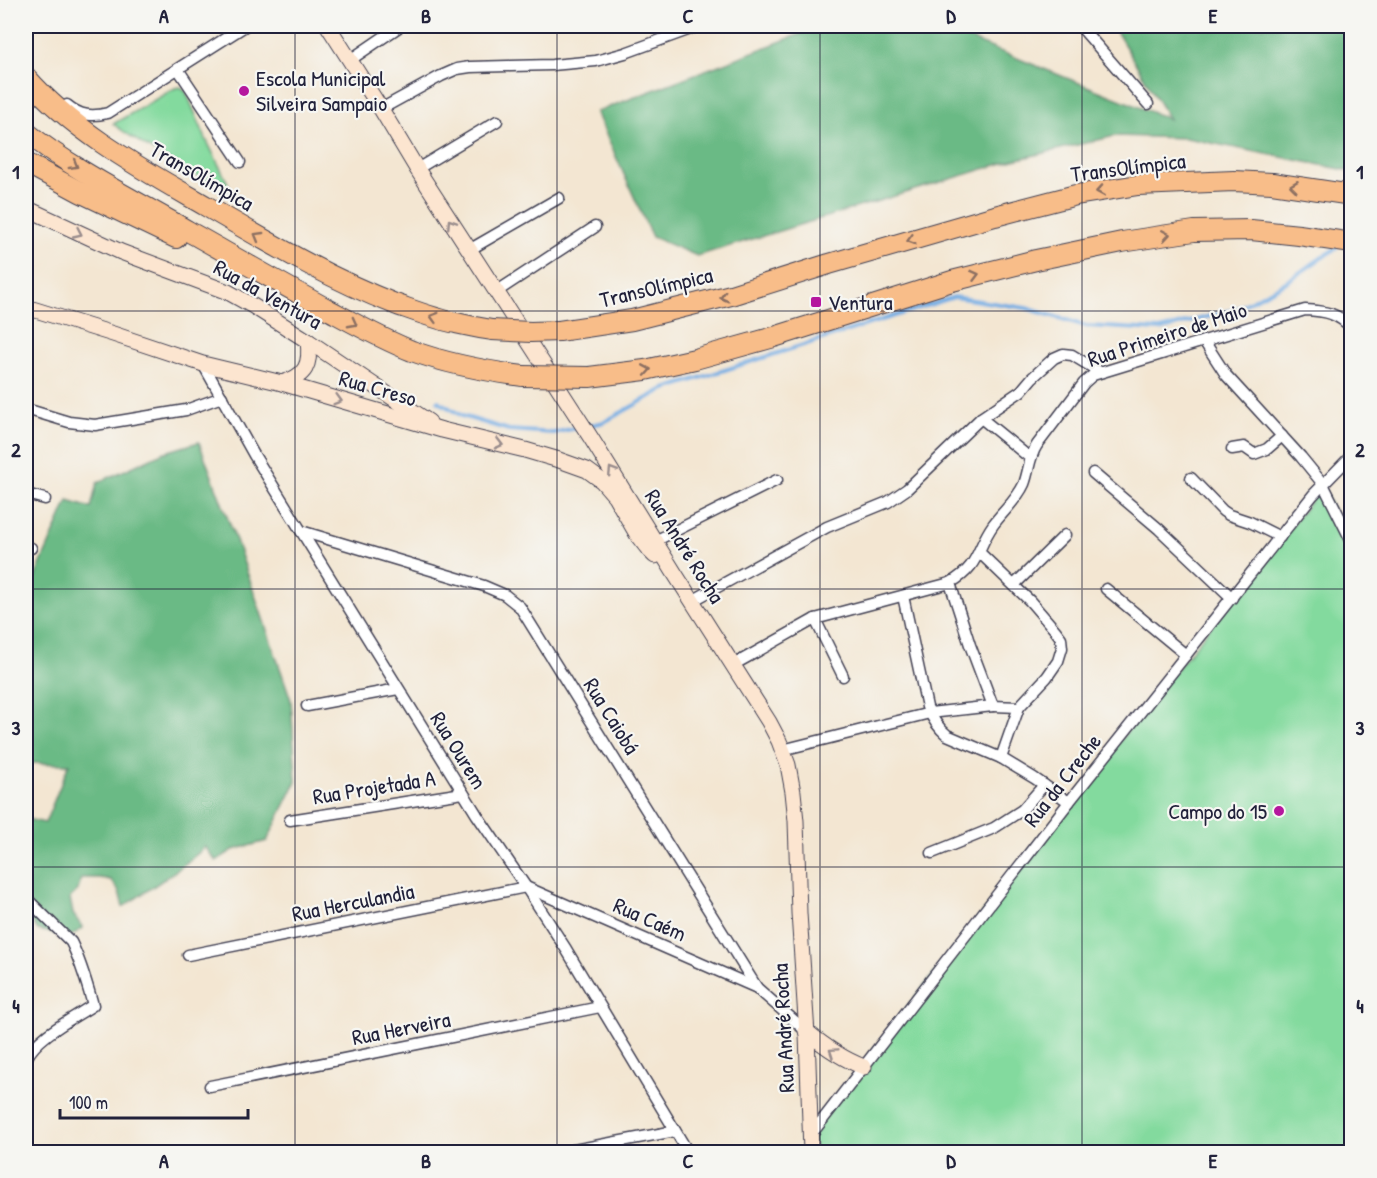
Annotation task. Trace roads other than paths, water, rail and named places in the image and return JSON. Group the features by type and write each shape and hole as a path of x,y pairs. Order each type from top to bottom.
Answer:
{"highway":[{"name":"TransOlímpica","path":"26,77 53,106 96,139 154,176 309,265 364,292 424,315 492,330 559,331 632,320 731,295 984,219 1076,195 1138,185 1234,181 1272,183 1352,195"},
{"path":"26,132 47,149 100,181 371,333 413,351 445,361 523,376 589,377 645,370 695,359 774,337 952,281 1035,260 1122,242 1194,231 1251,230 1352,243"},
{"path":"26,164 213,256 279,282"}],"main road":[{"name":"Rua André Rocha","path":"328,26 417,169 575,412 769,722 782,750 788,765 796,821 811,1152"},
{"name":"Rua da Ventura","path":"26,208 121,252 228,292 308,341 442,430"},
{"name":"Rua Creso","path":"26,307 202,364 282,384 442,430 525,450 587,470 602,481 615,496 638,536 649,550 675,574"},
{"path":"282,384 302,373 309,363 308,341"},
{"path":"806,1031 833,1052 864,1067"}],"street":[{"path":"26,66 35,78 70,108 84,116 97,116 108,113 245,26"},
{"path":"350,60 400,26"},
{"path":"381,110 457,69 596,61 699,26"},
{"path":"1080,26 1148,104"},
{"path":"178,69 240,162"},
{"path":"417,169 497,121"},
{"path":"469,250 559,198"},
{"path":"496,292 595,227"},
{"name":"Rua Primeiro de Maio","path":"733,665 815,619 950,583 960,578 968,570 994,524 1021,490 1030,458 1037,445 1089,378 1100,372 1305,310 1325,311 1342,318 1352,327"},
{"path":"1204,341 1226,375 1323,484 1352,542"},
{"path":"692,601 827,527 888,502 908,489 981,418 1021,391 1054,358 1063,354 1072,356 1100,372"},
{"name":"Rua Ourem","path":"202,364 254,455 398,689 477,815 566,949 688,1152"},
{"path":"26,409 69,422 95,424 186,410 222,397"},
{"path":"981,418 1030,458"},
{"path":"1232,449 1244,447 1254,454 1267,448 1282,436"},
{"name":"Rua da Creche","path":"810,1136 1069,802 1323,484 1352,455"},
{"path":"1093,473 1232,598"},
{"path":"1191,478 1223,511 1280,537"},
{"path":"655,541 777,480"},
{"path":"26,494 45,499"},
{"name":"Rua Caiobá","path":"302,531 484,586 505,595 520,607 757,988 806,1031"},
{"path":"1014,585 1065,535"},
{"path":"979,552 1014,585 1061,638 1062,648 1058,661 1047,677 1019,707 1001,758"},
{"path":"950,583 993,706"},
{"path":"1106,589 1186,655"},
{"path":"903,596 919,675 930,713 940,730 1001,758 1069,802"},
{"path":"815,619 843,676"},
{"path":"307,706 398,689"},
{"path":"782,750 930,713 993,706 1019,707"},
{"path":"932,853 994,828 1022,810 1044,785"},
{"name":"Rua Projetada A","path":"290,820 463,793"},
{"name":"Rua Caém","path":"526,887 757,988"},
{"name":"Rua Herculandia","path":"188,955 526,887"},
{"path":"26,898 71,942 87,985 97,1002 43,1038 26,1059"},
{"name":"Rua Herveira","path":"210,1086 600,1007"},
{"path":"562,1152 675,1131"}],"waterway":[{"path":"587,426 604,422 662,390 954,297 1026,308 1086,326 1160,330 1236,309 1283,284 1336,248"},
{"path":"438,401 462,416 509,430 554,433 579,427"}],"place":[{"name":"Escola Municipal Silveira Sampaio","path":"244,91"},
{"name":"Ventura","path":"816,302"},
{"name":"Campo do 15","path":"1279,811"}]}
